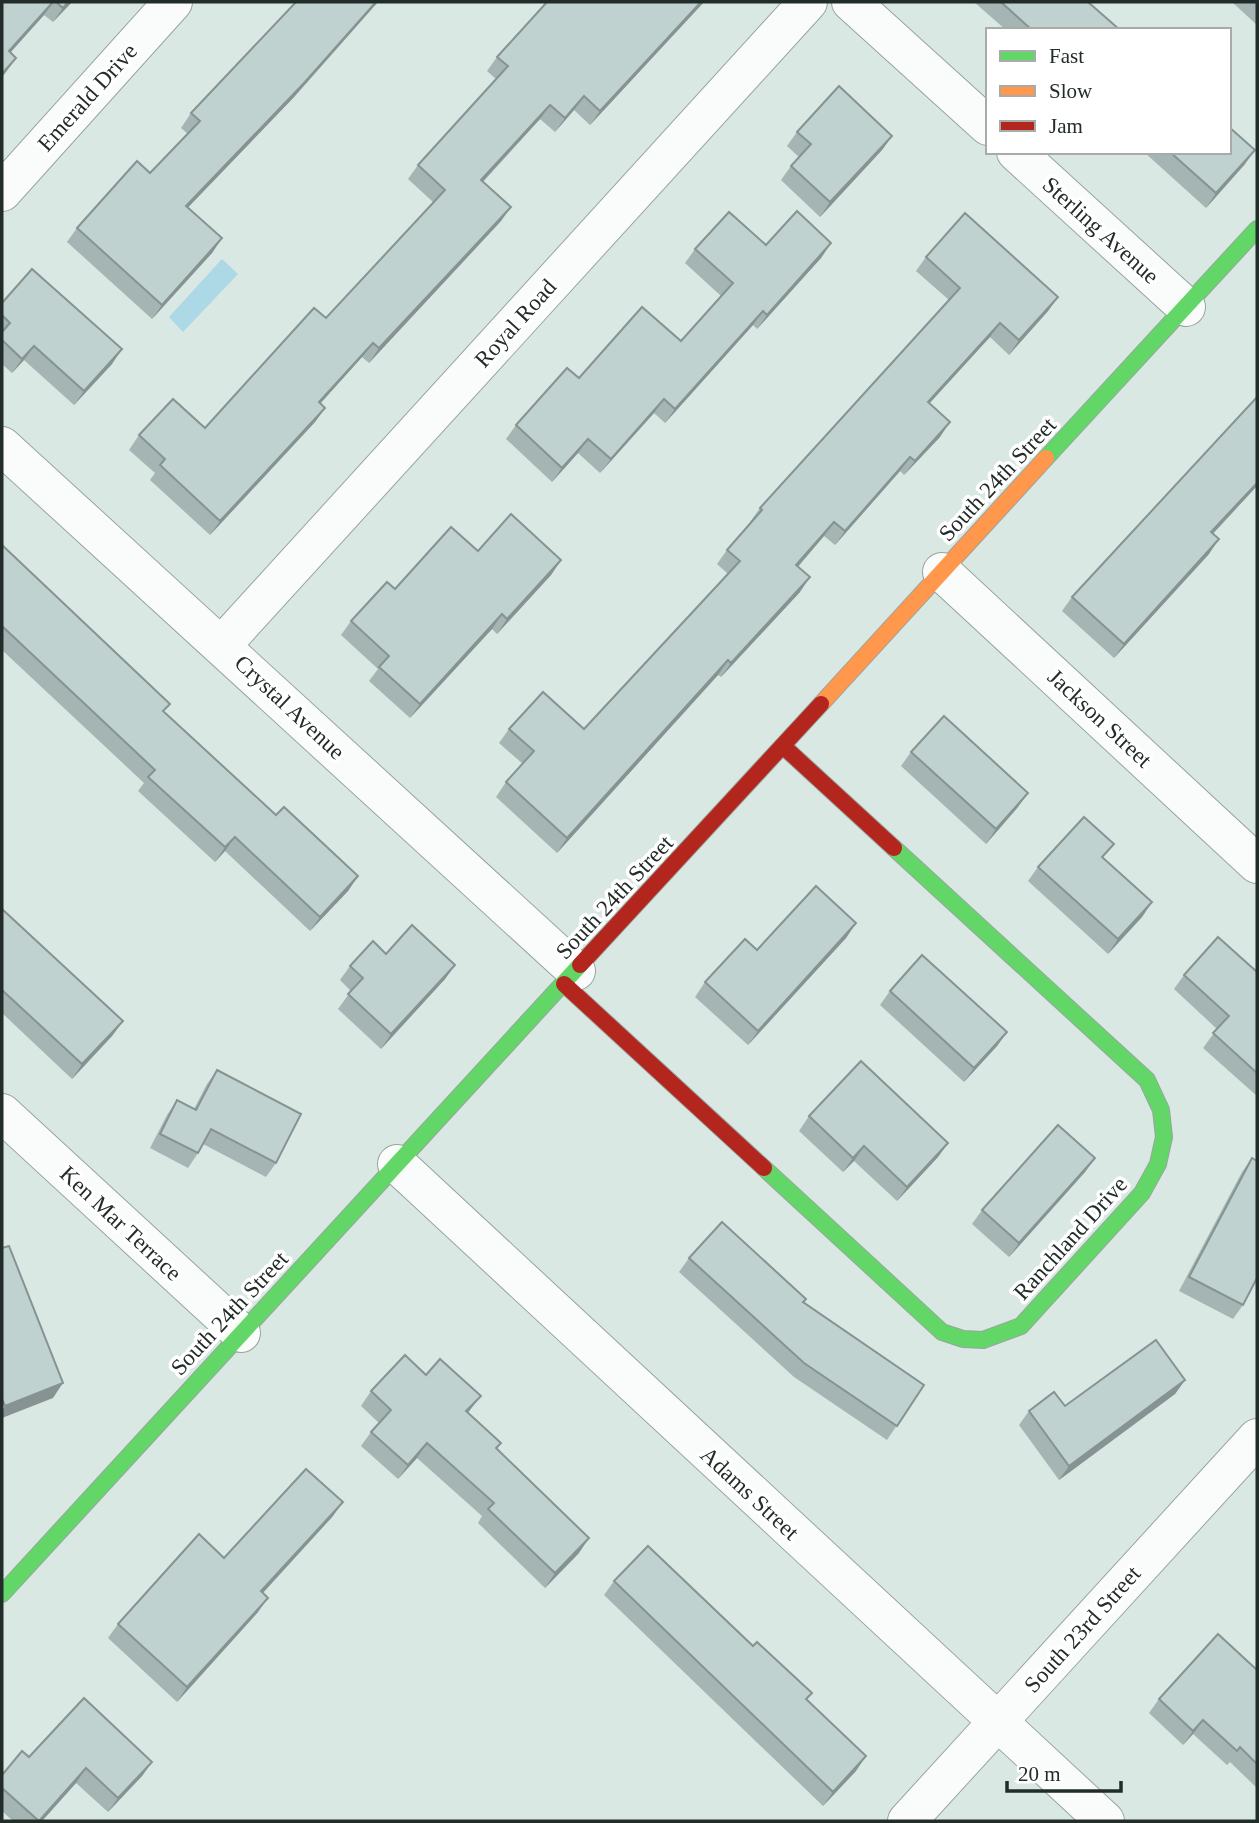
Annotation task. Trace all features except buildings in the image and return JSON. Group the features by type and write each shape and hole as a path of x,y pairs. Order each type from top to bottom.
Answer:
{"street":[{"name":"Emerald Drive","path":"2,192 173,2"},
{"name":"Royal Road","path":"222,645 808,2"},
{"path":"851,2 986,124"},
{"name":"Sterling Avenue","path":"1018,154 1186,307"},
{"name":"South 24th Street","path":"2,1594 784,747 1257,229"},
{"name":"Crystal Avenue","path":"2,446 222,645 570,977"},
{"name":"Jackson Street","path":"942,572 1257,864"},
{"name":"Ranchland Drive","path":"570,977 942,1332 962,1340 983,1342 999,1339 1021,1326 1142,1193 1158,1169 1164,1148 1165,1125 1160,1102 1147,1080 784,747"},
{"name":"Ken Mar Terrace","path":"2,1113 241,1333"},
{"name":"Adams Street","path":"397,1164 1105,1821"},
{"name":"South 23rd Street","path":"907,1821 1257,1438"}],"water":[{"path":"222,259 238,274 183,332 169,317"}],"traffic: fast":[{"path":"1046,458 1257,229"},
{"path":"764,1168 942,1332 963,1339 983,1340 1021,1326 1142,1193 1158,1164 1164,1137 1161,1110 1147,1080 894,848"},
{"path":"2,1594 580,965"}],"traffic: slow":[{"path":"821,704 1046,458"}],"traffic: jam":[{"path":"580,965 821,704"},
{"path":"784,747 894,848"},
{"path":"564,984 764,1168"}]}
